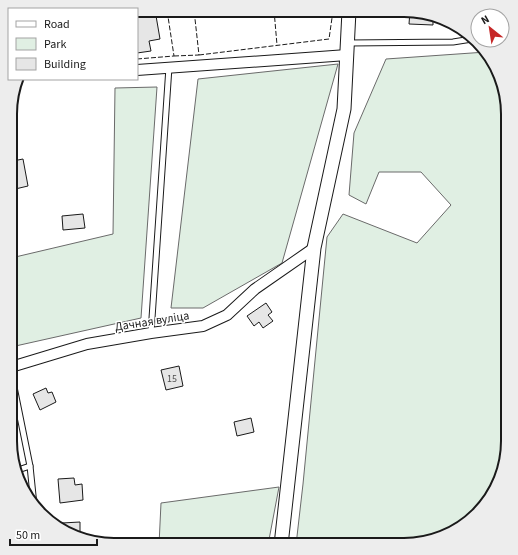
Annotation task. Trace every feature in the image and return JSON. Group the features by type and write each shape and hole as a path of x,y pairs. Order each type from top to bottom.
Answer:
{"street":[{"path":"282,538 314,248 344,108 349,17"},
{"path":"138,70 347,49"},
{"name":"Дачная вуліца","path":"17,365 87,344 203,326 227,315 255,289 314,248"}],"lane":[{"path":"347,49 467,40"},
{"path":"151,333 169,67"},
{"path":"17,402 30,466 33,495"},
{"path":"21,469 30,466"}],"green space":[{"path":"479,52 485,60 496,83 501,107 501,448 499,460 491,484 477,505 458,522 435,533 411,538 297,538 327,237 343,214 417,243 451,205 421,172 379,172 366,204 349,195 354,133 386,59"},
{"path":"338,64 282,263 203,308 171,308 198,79"},
{"path":"157,87 141,318 17,346 17,257 113,234 115,88"},
{"path":"279,487 269,538 159,538 161,503"}],"building":[{"path":"138,17 156,17 160,39 149,41 151,51 138,53"},
{"path":"410,17 433,22 433,25 409,24"},
{"path":"23,159 28,186 17,189 17,160"},
{"path":"83,214 85,228 63,230 62,216"},
{"path":"266,303 272,312 268,315 273,321 263,328 259,322 254,326 247,316"},
{"path":"179,366 183,386 166,390 161,370"},
{"path":"46,388 48,393 52,392 56,402 40,410 33,394"},
{"path":"251,418 254,432 237,436 234,422"},
{"path":"74,478 75,485 82,484 83,500 60,503 58,479"},
{"path":"80,522 80,532 65,525 62,523"}],"fence":[{"path":"138,59 174,56 168,17"},
{"path":"174,56 199,55 195,17"},
{"path":"275,17 277,45"},
{"path":"199,55 329,39 332,17"}]}
